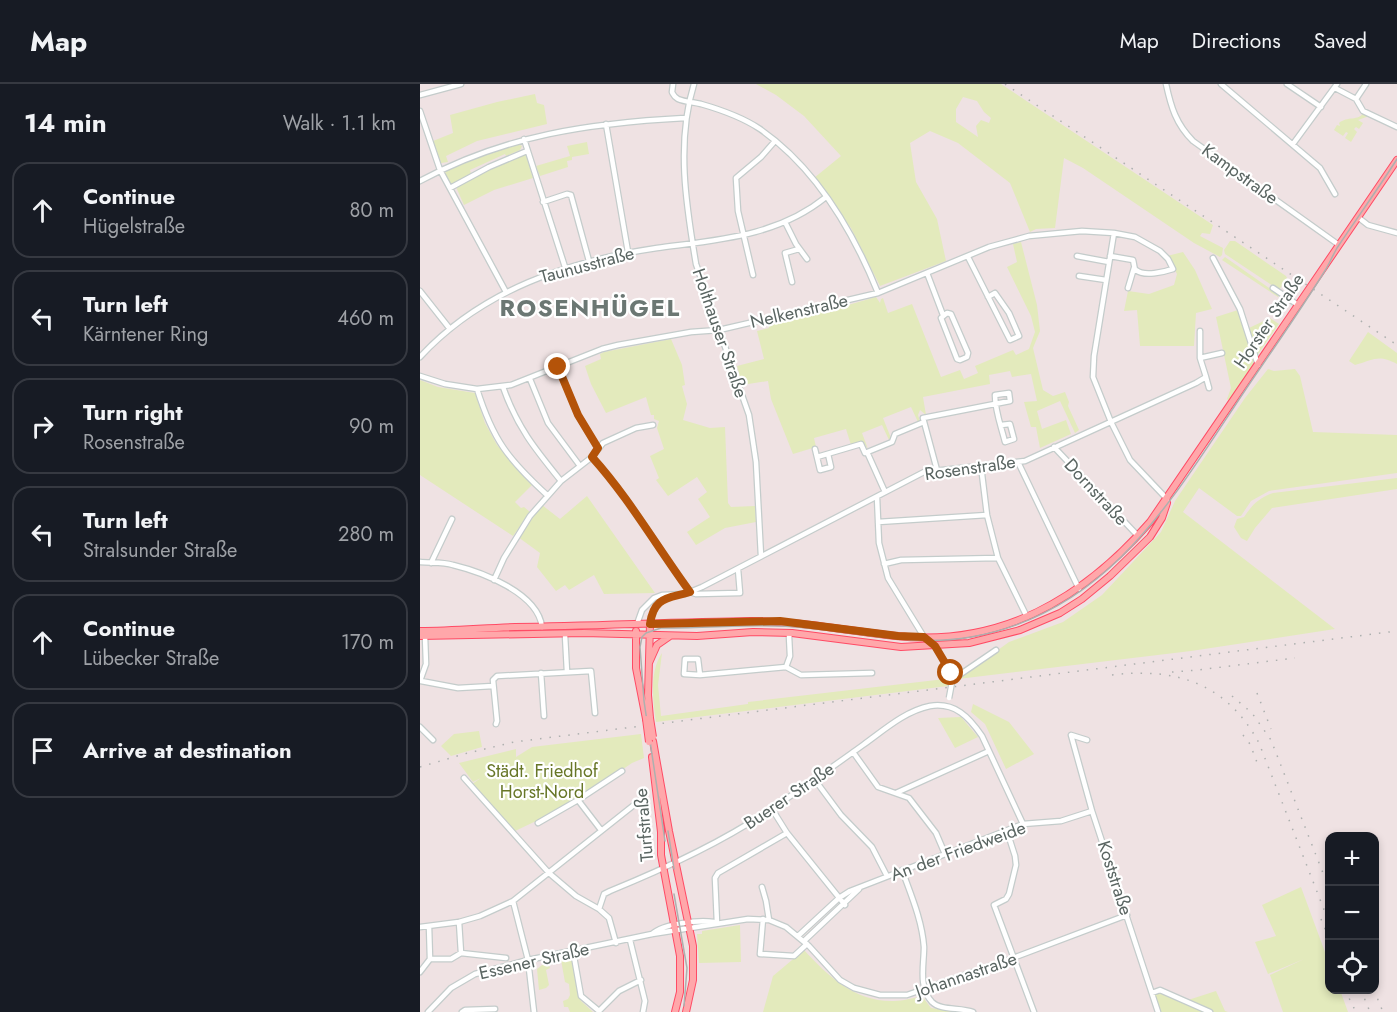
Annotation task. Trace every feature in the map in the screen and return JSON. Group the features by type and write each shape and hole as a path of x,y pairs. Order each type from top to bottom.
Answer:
{"main road":[{"name":"Horster Straße","path":"1168,499 1397,160"},
{"path":"422,634 515,631 544,627 780,621 898,636 966,634 1001,626 1058,603 1106,567 1138,536 1168,499"},
{"path":"515,631 547,635 671,636 792,633 882,645 935,646 969,643 1008,634 1060,613 1110,576 1150,537 1162,518 1168,499"},
{"name":"Turfstraße","path":"638,624 636,668 648,718 663,814 677,862 694,963 686,1012"},
{"name":"Turfstraße","path":"648,718 650,624"},
{"path":"649,663 657,645 671,636"},
{"name":"Turfstraße","path":"663,814 660,843 682,973 675,1012"}],"street":[{"path":"420,95 461,84"},
{"path":"673,84 674,96 742,119 787,151 825,197 852,236 878,293"},
{"name":"Holthauser Straße","path":"694,84 685,118 684,158 692,243 696,264 751,426 756,462 761,556"},
{"name":"Kampstraße","path":"1166,84 1174,115 1180,127 1193,141 1339,245"},
{"path":"1221,84 1320,168 1335,194"},
{"path":"1287,84 1321,107"},
{"path":"1356,99 1366,84"},
{"path":"1293,144 1336,86 1356,99 1363,111 1397,127"},
{"path":"420,111 440,170 506,292"},
{"path":"420,181 440,170 491,149 524,139 606,124 685,118"},
{"path":"606,124 628,252"},
{"path":"524,139 565,267"},
{"path":"753,274 743,236 735,188 736,178 775,141"},
{"path":"450,188 489,167 527,151"},
{"path":"543,202 567,194 571,195 589,261"},
{"name":"Taunusstraße","path":"420,357 450,329 506,292 565,267 628,252 743,236 785,222 811,208 825,197"},
{"path":"1359,218 1368,225 1397,233"},
{"path":"785,222 807,260"},
{"name":"Nelkenstraße","path":"420,376 445,384 477,389 503,387 530,379 602,349 671,335 719,330 878,293 989,248 1029,236 1082,231 1136,237 1160,251 1168,259 1173,269 1158,274 1137,271 1134,268"},
{"path":"1114,233 1094,356 1095,387 1130,460 1168,499"},
{"path":"792,282 785,253 799,249"},
{"path":"968,256 988,297 1010,340 1019,336 1009,313 995,294 988,297"},
{"path":"1077,256 1133,260 1134,268 1128,288"},
{"path":"1213,258 1240,309 1258,366"},
{"path":"927,273 957,359 967,357 968,353 951,314 943,315"},
{"path":"1079,276 1106,280"},
{"path":"1273,288 1298,305"},
{"path":"420,291 450,329"},
{"path":"1200,331 1200,358 1209,388"},
{"path":"1200,358 1222,353"},
{"path":"558,367 578,415 598,448"},
{"name":"Rosenstraße","path":"638,624 642,610 649,602 662,595 672,596 690,592 924,472 1025,461 1206,377"},
{"path":"530,379 548,423 580,466"},
{"path":"503,387 516,422 561,481"},
{"path":"477,389 486,418 499,443 547,495"},
{"path":"867,452 892,442 895,434 923,420 995,403 1001,425"},
{"path":"923,420 937,470"},
{"path":"494,580 516,537 547,495 561,481 615,436 653,425"},
{"path":"817,457 861,444 880,477 885,492"},
{"name":"Dornstraße","path":"1054,447 1138,536"},
{"path":"815,449 820,470 831,467 828,454"},
{"path":"592,457 637,514 690,592"},
{"path":"1018,462 1078,589"},
{"path":"981,466 987,515 998,558 1027,617"},
{"path":"877,497 879,543 891,585 924,637 935,646 951,673 952,680 947,705 962,712 973,723 989,751 1023,824"},
{"path":"878,522 987,515"},
{"path":"431,563 452,519"},
{"path":"884,564 901,560 998,558"},
{"path":"420,561 453,565 512,588 526,599 536,612 547,635"},
{"name":"Rosenstraße","path":"690,592 696,594 740,593 738,569"},
{"path":"650,624 657,603 672,596"},
{"path":"786,667 790,656 789,636 792,633"},
{"path":"422,634 426,664 420,681 458,688 493,686"},
{"path":"565,634 567,672"},
{"path":"952,680 996,650"},
{"path":"700,675 698,659 685,659 684,674 700,675 786,667 801,675 872,673"},
{"path":"496,724 497,710 493,680 497,676 591,671 595,712"},
{"path":"542,674 544,716"},
{"name":"Buerer Straße","path":"599,909 604,894 727,837 815,780 900,719 929,707 947,705"},
{"path":"420,728 433,740"},
{"name":"Koststraße","path":"1087,740 1071,735 1092,811 1158,1012"},
{"path":"896,793 989,751"},
{"path":"853,752 878,788 909,798 936,833 945,854"},
{"path":"538,823 622,771"},
{"path":"464,778 549,873 576,896 599,909 609,918 616,943"},
{"path":"815,780 841,815 872,847 887,876"},
{"path":"909,787 909,798"},
{"path":"420,927 459,922 480,916 513,901 601,830 644,797 645,799"},
{"path":"578,800 601,830"},
{"path":"772,808 787,833 845,904"},
{"name":"An der Friedweide","path":"798,936 839,898 860,887 1023,824 1061,821 1092,811"},
{"path":"1007,831 1016,865 1009,894 1006,899 994,905 1034,1012"},
{"path":"717,922 715,878 718,873 787,833"},
{"path":"902,870 920,924 924,947 923,971 926,990 933,1003 938,1006 973,1012"},
{"path":"762,887 769,920"},
{"name":"An der Friedweide","path":"762,920 760,954 794,956 860,887"},
{"path":"513,901 528,960 534,1012"},
{"name":"Johannastraße","path":"674,928 743,919 769,920 786,927 798,936 832,973 854,988 894,996 926,990 1127,915"},
{"path":"459,922 461,953"},
{"path":"420,972 430,959 429,926"},
{"name":"Essener Straße","path":"428,1012 442,996 476,974 528,960 630,940 674,928"},
{"path":"630,940 641,980 645,1001 644,1012"},
{"path":"573,951 581,996 600,1011 619,991 641,980"},
{"path":"430,959 452,959 461,953 506,958"},
{"path":"1152,993 1160,990 1210,1012"},
{"path":"462,1012 495,1009"}],"green space":[{"path":"756,84 1001,84 1213,225 1210,234 1202,233 1200,236 1223,248 1222,255 1220,257 1194,243 1083,168 1064,158 1055,228 1036,229 1030,232 1010,183 958,143 930,131 910,143 916,182 937,219 946,261 880,286 851,228 814,178 841,156 804,116 776,95","holes":["963,97 977,101 991,118 989,123 981,120 976,126 978,137 956,122 956,109"]},
{"path":"535,94 537,103 544,105 547,124 477,141 446,156 448,162 441,163 433,141 453,133 450,115"},
{"path":"1363,113 1369,116 1358,120 1363,123 1359,129 1356,127 1354,129 1357,132 1351,142 1345,138 1348,133 1346,132 1343,136 1334,130 1337,125 1340,126 1339,123 1342,121 1359,117"},
{"path":"587,142 589,154 572,157 572,160 567,161 568,167 540,176 536,166 570,156 567,146"},
{"path":"518,144 522,146 520,150 506,156 505,154 470,170 471,174 454,183 450,183 445,173 447,170 492,152"},
{"path":"524,154 533,178 494,190 464,205 456,187 491,168"},
{"path":"1230,241 1235,241 1286,276 1279,290 1225,254 1224,250"},
{"path":"1021,242 1037,305 1040,331 1033,348 1043,390 1053,396 1065,392 1069,402 1068,406 1079,430 1075,433 1060,401 1037,411 1042,429 1066,420 1071,434 1040,448 1036,427 1031,427 1024,402 1037,401 1031,374 1012,377 1010,371 989,375 990,384 923,397 926,415 920,410 918,415 920,421 918,422 911,407 883,418 891,438 889,440 882,425 862,433 868,449 863,442 851,445 846,429 814,438 816,447 793,454 771,399 768,381 742,385 737,366 764,359 757,331 769,328 768,321 876,297 880,303 883,298 888,313 912,304 941,377 960,370 964,379 978,373 975,366 1013,350 1016,355 1029,349 1035,332 1031,316 1007,267 1017,262 1013,244"},
{"path":"1183,252 1195,270 1212,309 1196,313 1194,346 1140,346 1137,310 1124,311 1128,291 1149,294 1174,285 1177,274 1167,256"},
{"path":"1225,257 1279,295 1278,297 1222,260"},
{"path":"1238,310 1254,364 1229,401 1227,399 1231,388 1216,317"},
{"path":"1270,318 1279,324 1256,357 1249,328"},
{"path":"1368,332 1397,353 1397,364 1385,359 1355,365 1349,361"},
{"path":"671,339 682,365 685,385 682,386 687,404 683,420 710,428 725,427 728,503 731,507 755,506 756,522 725,528 696,545 687,532 710,517 698,499 707,492 697,477 668,496 656,480 659,478 650,456 664,449 657,428 659,421 651,415 646,397 606,413 591,384 585,366 601,359 600,354 604,352"},
{"path":"1268,369 1274,371 1295,369 1300,376 1313,432 1397,435 1397,473 1269,491 1251,501 1241,516 1237,516 1199,488 1183,512 1335,629 1191,651 958,679 1009,642 1063,622 1102,595 1161,532 1175,501 1245,398"},
{"path":"420,380 438,387 475,393 485,423 497,445 532,485 515,502 530,512 513,536 420,475"},
{"path":"1397,478 1397,489 1272,508 1247,541 1241,538 1234,527 1237,519 1244,517 1256,502 1273,493"},
{"path":"587,496 655,593 604,594 594,575 569,590 565,585 556,591 537,567 540,553 518,537 542,505 560,519"},
{"path":"662,653 658,685 661,716 748,704 748,702 949,677 948,686 656,722 653,696 654,678"},
{"path":"973,704 1009,722 1034,754 1006,769 985,724 971,712"},
{"path":"961,717 978,737 955,748 938,718"},
{"path":"479,731 482,747 451,756 441,746 454,734"},
{"name":"Städt. Friedhof Horst-Nord","path":"641,734 644,758 632,763 578,800 513,832 472,784 481,778 473,782 459,763 516,749 516,757 532,747"},
{"path":"1301,887 1325,952 1325,994 1341,994 1348,1012 1283,1012 1270,975 1304,959 1268,974 1255,942 1276,936 1262,905"},
{"path":"740,925 741,962 699,963 697,934 702,934 702,931"},
{"path":"804,950 833,978 867,997 894,1001 922,996 931,1008 958,1012 763,1012 773,976"},
{"path":"571,957 578,994 581,1001 593,1012 570,1012 568,1007 564,1007 563,1001 570,995 561,960"},
{"path":"548,963 550,968 546,970 549,985 539,990 537,969"},
{"path":"1160,990 1185,1001 1216,991 1225,1011 1228,1012 1158,1012 1152,993"}],"tram line":[{"path":"665,841 644,701 640,647 642,637 646,633 661,628 771,626 909,640 950,640 971,637 1021,623 1064,602 1102,574 1136,541 1167,504 1196,465 1397,159"},
{"path":"668,831 674,869"},
{"path":"674,894 687,968 684,1006"}],"railway":[{"path":"1005,84 1397,345"},
{"path":"420,767 514,742 1397,631"},
{"path":"1172,672 1295,658"},
{"path":"1112,675 1136,673 1179,677 1216,693 1232,706 1259,743 1325,912"},
{"path":"1257,693 1271,729"},
{"path":"1232,696 1252,713 1271,740 1328,886"},
{"path":"1243,735 1250,744 1258,765"},
{"path":"1321,919 1330,940"},
{"path":"1347,994 1356,1012"},
{"path":"1363,994 1370,1012"},
{"path":"1376,994 1383,1012"}],"district":[{"name":"ROSENHÜGEL","path":"590,308"}],"route":[{"path":"558,367 578,415 598,448 592,457 637,514 690,592 665,598 657,603 650,624 780,621 898,636 924,637 935,646 951,673"}]}
